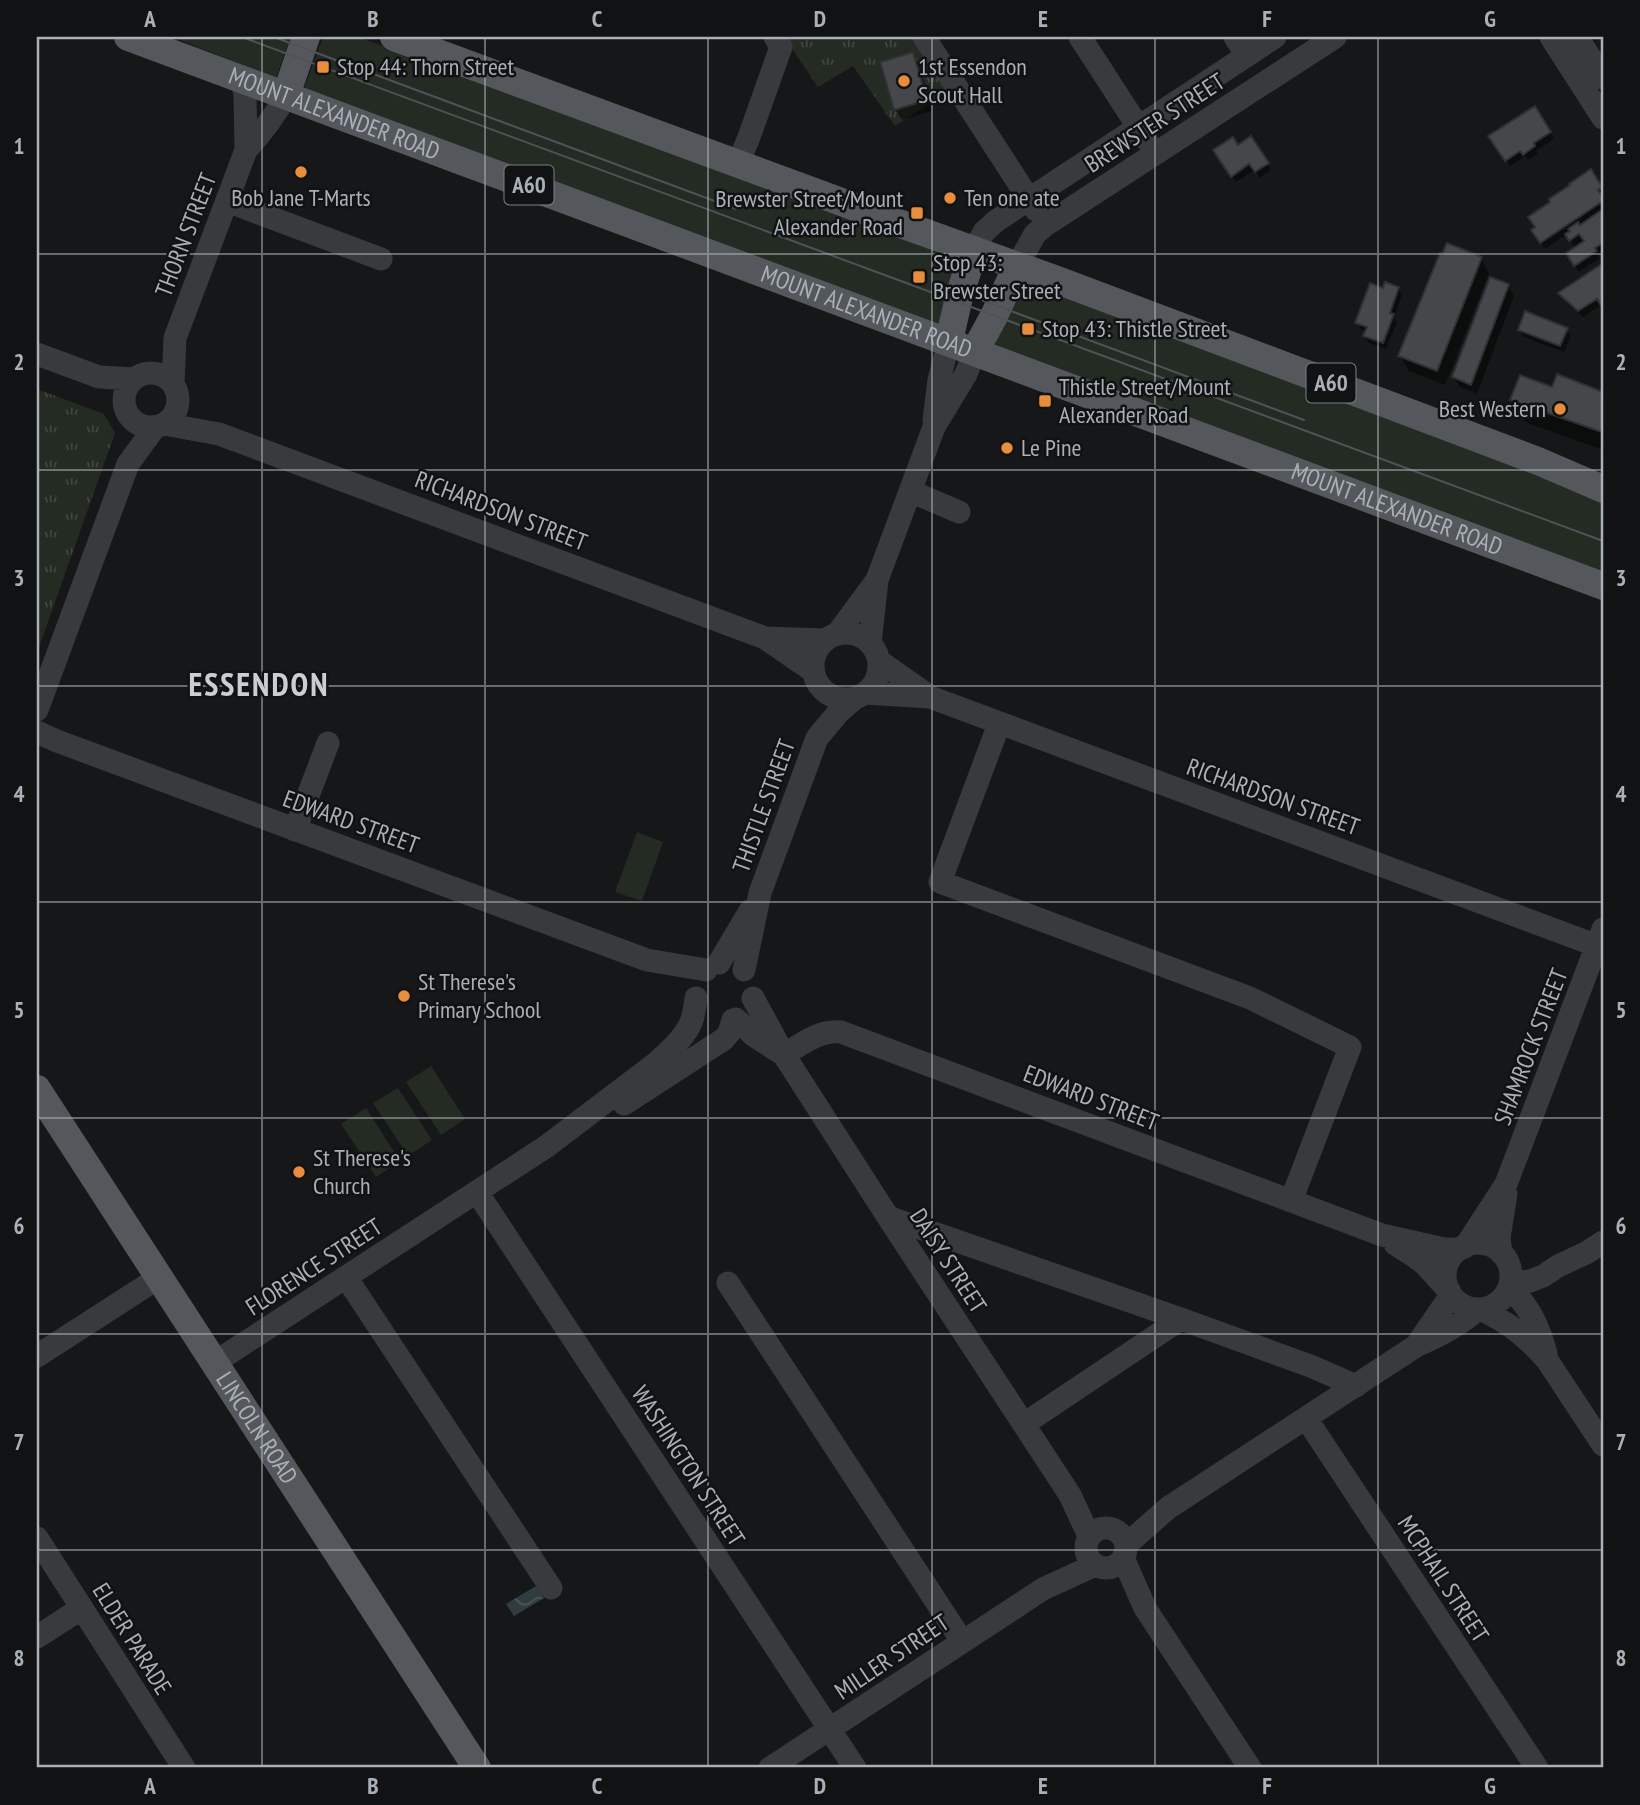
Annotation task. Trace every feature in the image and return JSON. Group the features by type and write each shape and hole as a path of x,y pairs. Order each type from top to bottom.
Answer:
{"main road":[{"name":"MOUNT ALEXANDER ROAD","path":"128,37 1603,586"},
{"path":"286,95 306,37"},
{"name":"A60","path":"394,37 1017,265 1527,457 1603,489"},
{"path":"949,341 958,297 974,250"},
{"path":"975,351 1017,265"},
{"name":"LINCOLN ROAD","path":"37,1089 477,1768"}],"street":[{"path":"737,164 781,47 775,37"},
{"path":"924,37 1046,224"},
{"path":"1080,37 1156,153"},
{"name":"BREWSTER STREET","path":"974,250 991,225 1138,126 1241,46 1275,37"},
{"name":"BREWSTER STREET","path":"1017,265 1035,234 1046,224 1335,37"},
{"path":"1551,37 1603,117"},
{"path":"1577,37 1603,78"},
{"name":"THORN STREET","path":"176,393 175,338 246,150 246,111 242,79"},
{"name":"THORN STREET","path":"246,150 264,131 286,95"},
{"path":"227,201 381,259"},
{"name":"THORN STREET","path":"140,376 175,338"},
{"path":"934,427 939,380 949,341"},
{"path":"877,580 874,652 879,671 876,680 860,696 844,699 834,697 825,692 816,678 813,660 817,649 831,637 877,580 934,427 966,374 975,351"},
{"path":"37,354 99,377 161,374 176,393 176,412 171,419 159,426 128,464 37,710"},
{"path":"128,464 125,392 140,376"},
{"path":"99,377 138,424 146,427 159,426"},
{"name":"RICHARDSON STREET","path":"176,393 219,433"},
{"name":"RICHARDSON STREET","path":"159,426 219,433 765,638 816,678"},
{"path":"911,491 959,512"},
{"path":"831,637 855,634 874,652"},
{"name":"RICHARDSON STREET","path":"765,638 831,637"},
{"name":"RICHARDSON STREET","path":"874,652 930,697 1601,941"},
{"name":"THISTLE STREET","path":"816,678 817,738"},
{"name":"RICHARDSON STREET","path":"860,696 930,697"},
{"name":"THISTLE STREET","path":"744,970 760,893 817,738 838,713 860,696"},
{"path":"999,724 940,882 1250,998 1350,1047 1291,1201"},
{"name":"EDWARD STREET","path":"37,732 704,980"},
{"path":"295,830 328,743"},
{"name":"THISTLE STREET","path":"704,980 760,893"},
{"name":"SHAMROCK STREET","path":"1463,1248 1506,1184 1601,941"},
{"path":"728,963 737,965 753,983 754,998 747,1011 735,1020 714,1019 699,1007 704,980 728,963"},
{"name":"FLORENCE STREET","path":"547,1146 671,1049 692,1020 704,980"},
{"name":"DAISY STREET","path":"754,998 784,1055 888,1217 1250,1768"},
{"name":"FLORENCE STREET","path":"214,1363 547,1146 631,1100 724,1039 735,1020"},
{"name":"DAISY STREET","path":"735,1020 784,1055"},
{"name":"EDWARD STREET","path":"784,1055 821,1034 832,1031 850,1035 1382,1235 1441,1248 1463,1248"},
{"name":"SHAMROCK STREET","path":"1501,1253 1499,1238 1506,1202 1506,1184"},
{"name":"WASHINGTON STREET","path":"477,1192 855,1768"},
{"path":"888,1217 1181,1319 1313,1367 1356,1386"},
{"name":"EDWARD STREET","path":"1382,1235 1421,1261 1450,1293"},
{"path":"1510,1286 1543,1276 1603,1242"},
{"path":"1479,1309 1494,1305 1510,1286 1509,1265 1501,1253 1484,1244 1463,1248 1452,1257 1447,1266 1446,1277 1450,1293 1463,1305 1479,1309 1516,1329 1547,1360 1603,1445"},
{"path":"346,1277 551,1588"},
{"path":"37,1356 158,1278"},
{"path":"728,1283 962,1641"},
{"path":"1510,1286 1526,1306 1542,1338 1547,1360"},
{"name":"MILLER STREET","path":"1416,1346 1450,1293"},
{"name":"MILLER STREET","path":"770,1768 1105,1547 1416,1346 1452,1329 1479,1309"},
{"path":"1024,1424 1181,1319"},
{"name":"MCPHAIL STREET","path":"1306,1418 1536,1768"},
{"name":"ELDER PARADE","path":"37,1538 184,1768"},
{"path":"37,1637 82,1608"}],"green space":[{"path":"172,37 291,37 276,78"},
{"path":"323,37 358,37 960,258 941,329 303,91"},
{"path":"784,37 920,37 954,88 895,126 853,66 818,87"},
{"path":"1023,280 1544,472 1603,503 1603,574 990,347"},
{"path":"37,389 104,414 115,433 37,653"},
{"path":"637,832 663,842 642,901 615,892"},
{"path":"431,1066 465,1119 441,1135 406,1082"},
{"path":"398,1088 432,1140 408,1156 373,1103"},
{"path":"366,1108 400,1161 376,1177 341,1124"}],"water":[{"path":"536,1586 544,1598 514,1616 506,1604"}],"building":[{"name":"1st Essendon Scout Hall","path":"913,52 927,100 894,110 880,62"},
{"path":"1535,106 1551,132 1534,143 1535,146 1523,155 1520,151 1505,161 1488,136"},
{"path":"1251,136 1269,163 1255,172 1249,164 1231,177 1213,150 1233,137 1238,145"},
{"path":"1251,136 1269,163 1255,172 1249,164 1231,177 1213,150 1233,137 1238,145"},
{"path":"1591,169 1602,187 1598,190 1603,201 1540,243 1531,230 1535,227 1528,217"},
{"path":"1603,209 1603,243 1595,248 1597,251 1574,266 1566,253 1584,241 1579,234 1569,241 1565,234 1578,222 1580,225"},
{"path":"1447,243 1482,257 1437,371 1398,356 1440,253 1442,254"},
{"path":"1603,263 1603,309 1597,299 1578,311 1558,293"},
{"path":"1490,277 1509,284 1471,385 1452,377"},
{"path":"1385,282 1399,287 1390,313 1394,314 1383,343 1363,336 1367,327 1355,323 1370,283 1383,288"},
{"path":"1525,311 1568,328 1560,346 1518,330"},
{"path":"1557,374 1603,392 1602,432 1510,400 1520,375 1552,387"}],"tram line":[{"path":"242,37 1603,541"},
{"path":"274,37 349,65"},
{"path":"376,75 736,209"},
{"path":"933,282 1304,420"}],"place":[{"name":"Stop 44: Thorn Street","path":"323,67"},
{"name":"1st Essendon Scout Hall","path":"904,81"},
{"name":"Bob Jane T-Marts","path":"301,172"},
{"name":"Ten one ate","path":"950,198"},
{"name":"Brewster Street/Mount Alexander Road","path":"917,213"},
{"name":"Stop 43: Brewster Street","path":"919,277"},
{"name":"Stop 43: Thistle Street","path":"1028,329"},
{"name":"Thistle Street/Mount Alexander Road","path":"1045,401"},
{"name":"Best Western","path":"1560,409"},
{"name":"Le Pine","path":"1007,448"},
{"name":"St Therese's Primary School","path":"404,996"},
{"name":"St Therese's Church","path":"299,1172"}],"district":[{"name":"ESSENDON","path":"259,685"}]}
